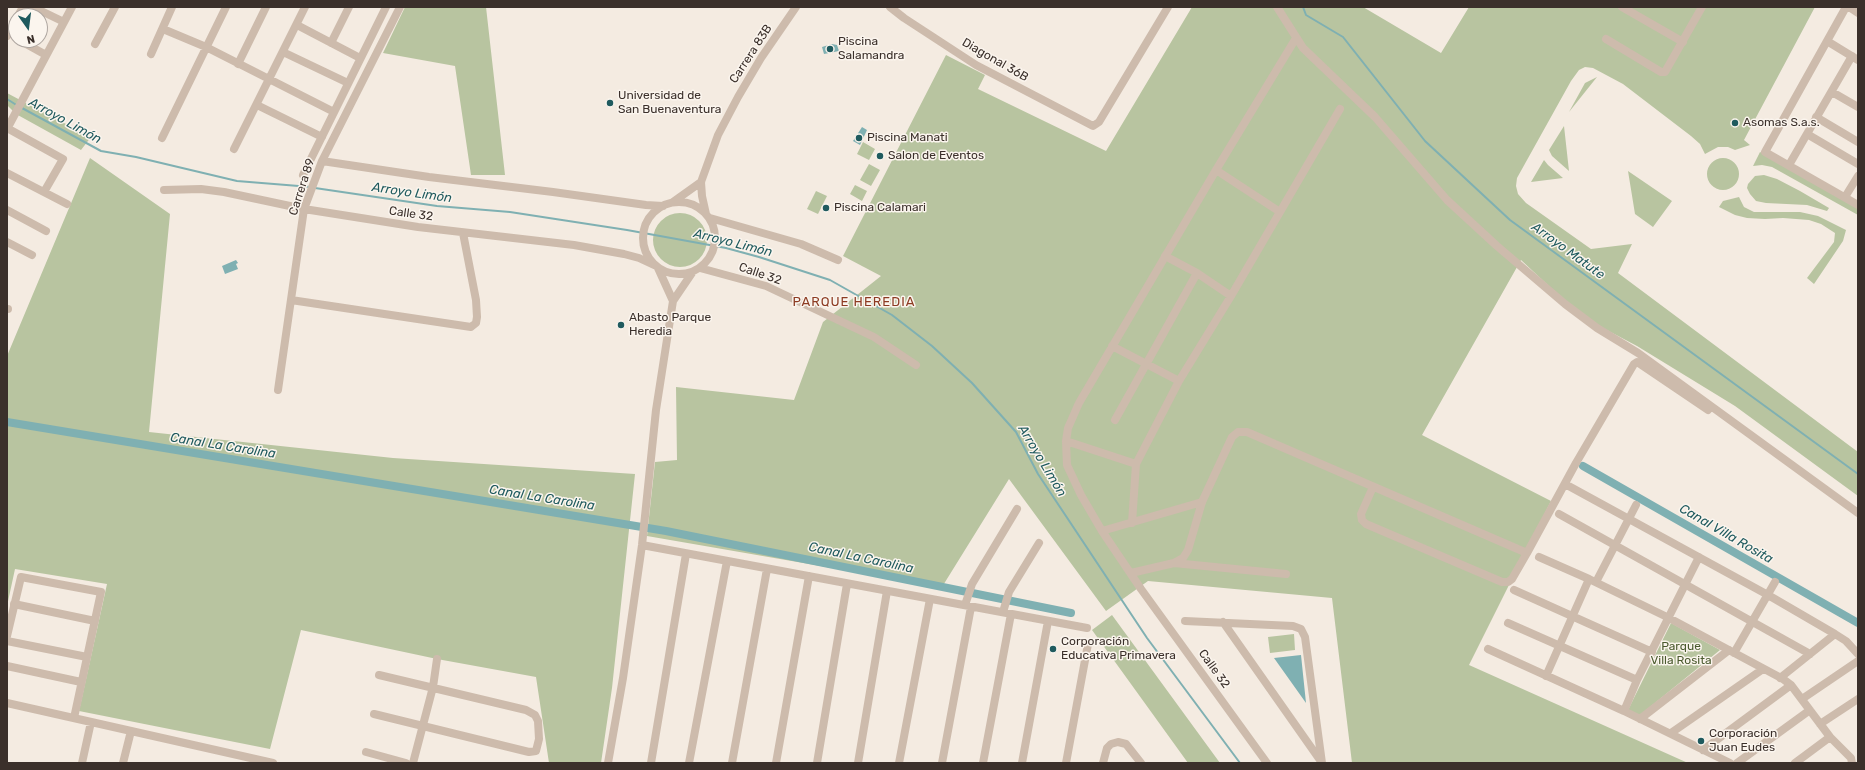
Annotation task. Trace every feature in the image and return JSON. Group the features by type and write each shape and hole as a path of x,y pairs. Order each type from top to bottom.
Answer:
{"street":[{"path":"33,7 64,22"},
{"path":"44,192 63,159 7,128 16,114 72,7"},
{"path":"95,44 115,7"},
{"path":"151,54 172,7"},
{"path":"162,138 226,7"},
{"path":"238,64 266,7"},
{"path":"234,150 258,105 305,7"},
{"path":"331,43 349,7"},
{"path":"303,175 386,7"},
{"name":"Carrera 89","path":"278,390 305,207 320,165 400,7"},
{"name":"Carrera 83B","path":"708,216 702,196 701,182 718,135 761,58 796,7"},
{"name":"Diagonal 36B","path":"890,7 904,18 976,65 1093,126 1099,122 1168,7"},
{"path":"1277,7 1303,48 1375,117 1447,200 1476,228 1565,304 1597,328 1638,353 1858,513"},
{"path":"1622,7 1683,42"},
{"path":"1606,39 1661,72 1665,72 1702,7"},
{"path":"1858,12 1848,7 1827,41 1765,152 1858,205"},
{"path":"297,25 360,58"},
{"path":"163,29 206,47 334,112"},
{"name":"Calle 32","path":"1267,763 1141,589 1102,531 1080,495 1067,465 1066,441 1068,428 1079,402 1296,38"},
{"path":"1789,165 1832,92 1855,58 1827,41"},
{"path":"33,48 46,55"},
{"path":"283,52 348,83"},
{"path":"1832,92 1858,107"},
{"path":"258,105 322,137"},
{"path":"1132,523 1136,464 1179,381 1231,296 1340,109"},
{"path":"1816,118 1858,142"},
{"path":"1807,134 1858,164"},
{"path":"320,165 663,206"},
{"path":"1216,170 1280,212"},
{"path":"7,173 67,204"},
{"path":"1845,197 1858,176"},
{"path":"673,301 656,267 645,250 643,235 647,220 654,212 663,206 672,203 701,182"},
{"name":"Calle 32","path":"164,190 201,189 224,192 463,233 581,246 639,258 656,267"},
{"path":"672,203 691,204 708,216 794,242 838,260"},
{"path":"7,210 46,231"},
{"path":"608,763 623,678 643,541 656,410 673,301 692,273 700,268 712,255 715,247 715,229 708,216"},
{"path":"291,300 471,327 476,323 476,300 463,233"},
{"path":"7,242 32,255"},
{"path":"1165,256 1197,273 1231,296"},
{"path":"656,267 675,275 692,273"},
{"name":"Calle 32","path":"700,268 766,286 874,337 916,365"},
{"path":"1115,420 1197,273"},
{"path":"1112,346 1179,381"},
{"path":"1373,487 1361,514 1362,520 1373,527 1502,582 1508,582 1512,579 1634,364 1637,362 1716,415 1725,416"},
{"path":"1131,573 1174,563 1183,558 1188,550 1202,502 1232,437 1238,432 1246,432 1527,553"},
{"path":"1066,441 1136,464"},
{"path":"1565,484 1768,595 1846,641 1858,654"},
{"path":"1102,531 1202,502"},
{"path":"1546,676 1573,617 1592,581 1615,545 1636,504"},
{"path":"942,763 968,606 968,596 972,584 1017,509"},
{"path":"1559,514 1810,654"},
{"path":"643,541 686,554 1087,628"},
{"path":"982,763 1007,613 1006,603 1009,592 1039,543"},
{"path":"650,763 686,554"},
{"path":"1539,557 1669,618 1780,678 1791,686 1830,737 1847,753 1858,758"},
{"path":"1624,711 1637,680 1699,557"},
{"path":"689,763 727,561"},
{"path":"1174,563 1286,574"},
{"path":"732,763 767,569"},
{"path":"776,763 809,576"},
{"path":"7,636 21,577 101,592 74,718"},
{"path":"1640,719 1732,652 1752,623 1775,582"},
{"path":"817,763 848,584"},
{"path":"1514,590 1652,652"},
{"path":"858,763 887,591"},
{"path":"899,763 930,599"},
{"path":"14,604 95,621"},
{"path":"1022,763 1048,621"},
{"path":"1185,621 1293,626 1301,629 1305,637 1322,763"},
{"path":"1223,622 1322,763"},
{"path":"1508,623 1637,680"},
{"path":"1780,678 1835,634"},
{"path":"7,640 87,657"},
{"path":"1066,763 1088,644"},
{"path":"1488,649 1671,733 1730,763"},
{"path":"413,763 433,687 437,659"},
{"path":"1802,699 1858,661"},
{"path":"7,666 81,682"},
{"path":"1671,733 1763,669"},
{"path":"374,714 529,752 536,750 538,745 538,721 535,715 526,710 379,675"},
{"path":"1703,750 1791,686"},
{"path":"1820,724 1858,699"},
{"path":"7,703 268,762"},
{"path":"1737,763 1810,710"},
{"path":"82,763 91,722"},
{"path":"124,763 131,731"},
{"path":"1795,763 1830,737"},
{"path":"1103,763 1107,748 1111,744 1118,742 1126,744 1141,763"},
{"path":"366,752 406,763"},
{"path":"1847,753 1852,763"}],"green space":[{"path":"405,7 486,7 505,175 471,175 455,66 383,53"},
{"path":"1192,7 1363,7 1441,53 1469,7 1815,7 1744,140 1750,145 1735,150 1728,147 1718,147 1705,154 1700,144 1691,136 1623,84 1593,68 1585,67 1579,70 1571,81 1517,178 1516,186 1518,194 1526,203 1591,249 1632,244 1618,273 1858,452 1858,496 1735,406 1637,346 1582,317 1521,260 1422,435 1551,501 1469,665 1688,763 1352,763 1332,598 1148,581 1106,611 1009,479 942,587 647,536 655,462 677,460 676,387 794,400 823,322 881,276 843,256 946,55 985,75 978,89 1106,151"},
{"path":"1597,77 1569,112 1585,83"},
{"path":"7,93 91,137 81,150 16,114 7,105"},
{"path":"1564,126 1569,171 1552,156 1549,150"},
{"path":"863,142 875,149 869,160 857,154"},
{"path":"1760,152 1858,207 1858,215 1772,167 1762,165 1753,166"},
{"path":"90,158 170,214 149,432 393,458 635,474 612,688 601,763 549,763 536,677 437,659 301,630 270,749 79,711 107,584 15,569 7,606 7,356"},
{"path":"1723,158 1729,159 1736,165 1739,174 1738,180 1732,187 1723,190 1717,189 1710,183 1707,174 1708,168 1714,161"},
{"path":"1544,160 1548,165 1563,178 1531,182"},
{"path":"869,164 880,170 871,186 860,180"},
{"path":"1628,171 1672,201 1653,227 1635,214"},
{"path":"1764,175 1777,179 1829,208 1827,211 1807,205 1766,203 1756,201 1747,188 1748,184 1755,176"},
{"path":"855,185 867,191 862,201 850,194"},
{"path":"816,191 827,196 818,214 807,209"},
{"path":"1739,197 1744,207 1754,212 1800,212 1818,216 1846,230 1843,241 1814,284 1807,278 1834,242 1835,233 1821,224 1809,220 1747,218 1735,215 1719,207 1723,201"},
{"path":"675,213 685,213 695,217 703,225 707,235 707,245 703,255 695,263 685,267 675,267 665,263 657,255 653,245 653,235 657,225 665,217"},
{"path":"1112,615 1220,763 1188,763 1092,630"},
{"name":"Parque Villa Rosita","path":"1671,623 1720,650 1639,716 1628,710"},
{"path":"1294,634 1295,650 1270,653 1268,637"}],"water":[{"name":"Piscina Salamandra","path":"832,44 837,45 839,51 824,54 822,47"},
{"name":"Piscina Manati","path":"862,127 867,130 860,145 853,141"},
{"path":"236,260 238,263 236,264 238,269 225,274 222,266"},
{"path":"1301,655 1306,703 1274,658"}],"waterway":[{"name":"Arroyo Matute","path":"1303,7 1306,15 1343,37 1425,141 1510,220 1858,474"},
{"name":"Arroyo Limón","path":"7,99 18,106"},
{"name":"Arroyo Limón","path":"22,108 101,151 136,157 237,181 311,187"},
{"name":"Arroyo Limón","path":"315,188 437,206 510,212 627,230 726,248 830,280 892,315 932,346 972,383 1016,432 1038,474 1147,638 1240,763"},
{"name":"Canal La Carolina","path":"7,422 666,531 1071,613"},
{"name":"Canal Villa Rosita","path":"1583,466 1858,623"}],"place":[{"name":"Piscina Salamandra","path":"830,49"},
{"name":"Universidad de San Buenaventura","path":"610,103"},
{"name":"Asomas S.a.s.","path":"1735,123"},
{"name":"Piscina Manati","path":"859,138"},
{"name":"Salon de Eventos","path":"880,156"},
{"name":"Piscina Calamari","path":"826,208"},
{"name":"Abasto Parque Heredia","path":"621,325"},
{"name":"Corporación Educativa Primavera","path":"1053,649"},
{"name":"Corporación Juan Eudes","path":"1701,741"}],"district":[{"name":"PARQUE HEREDIA","path":"854,302"}]}
